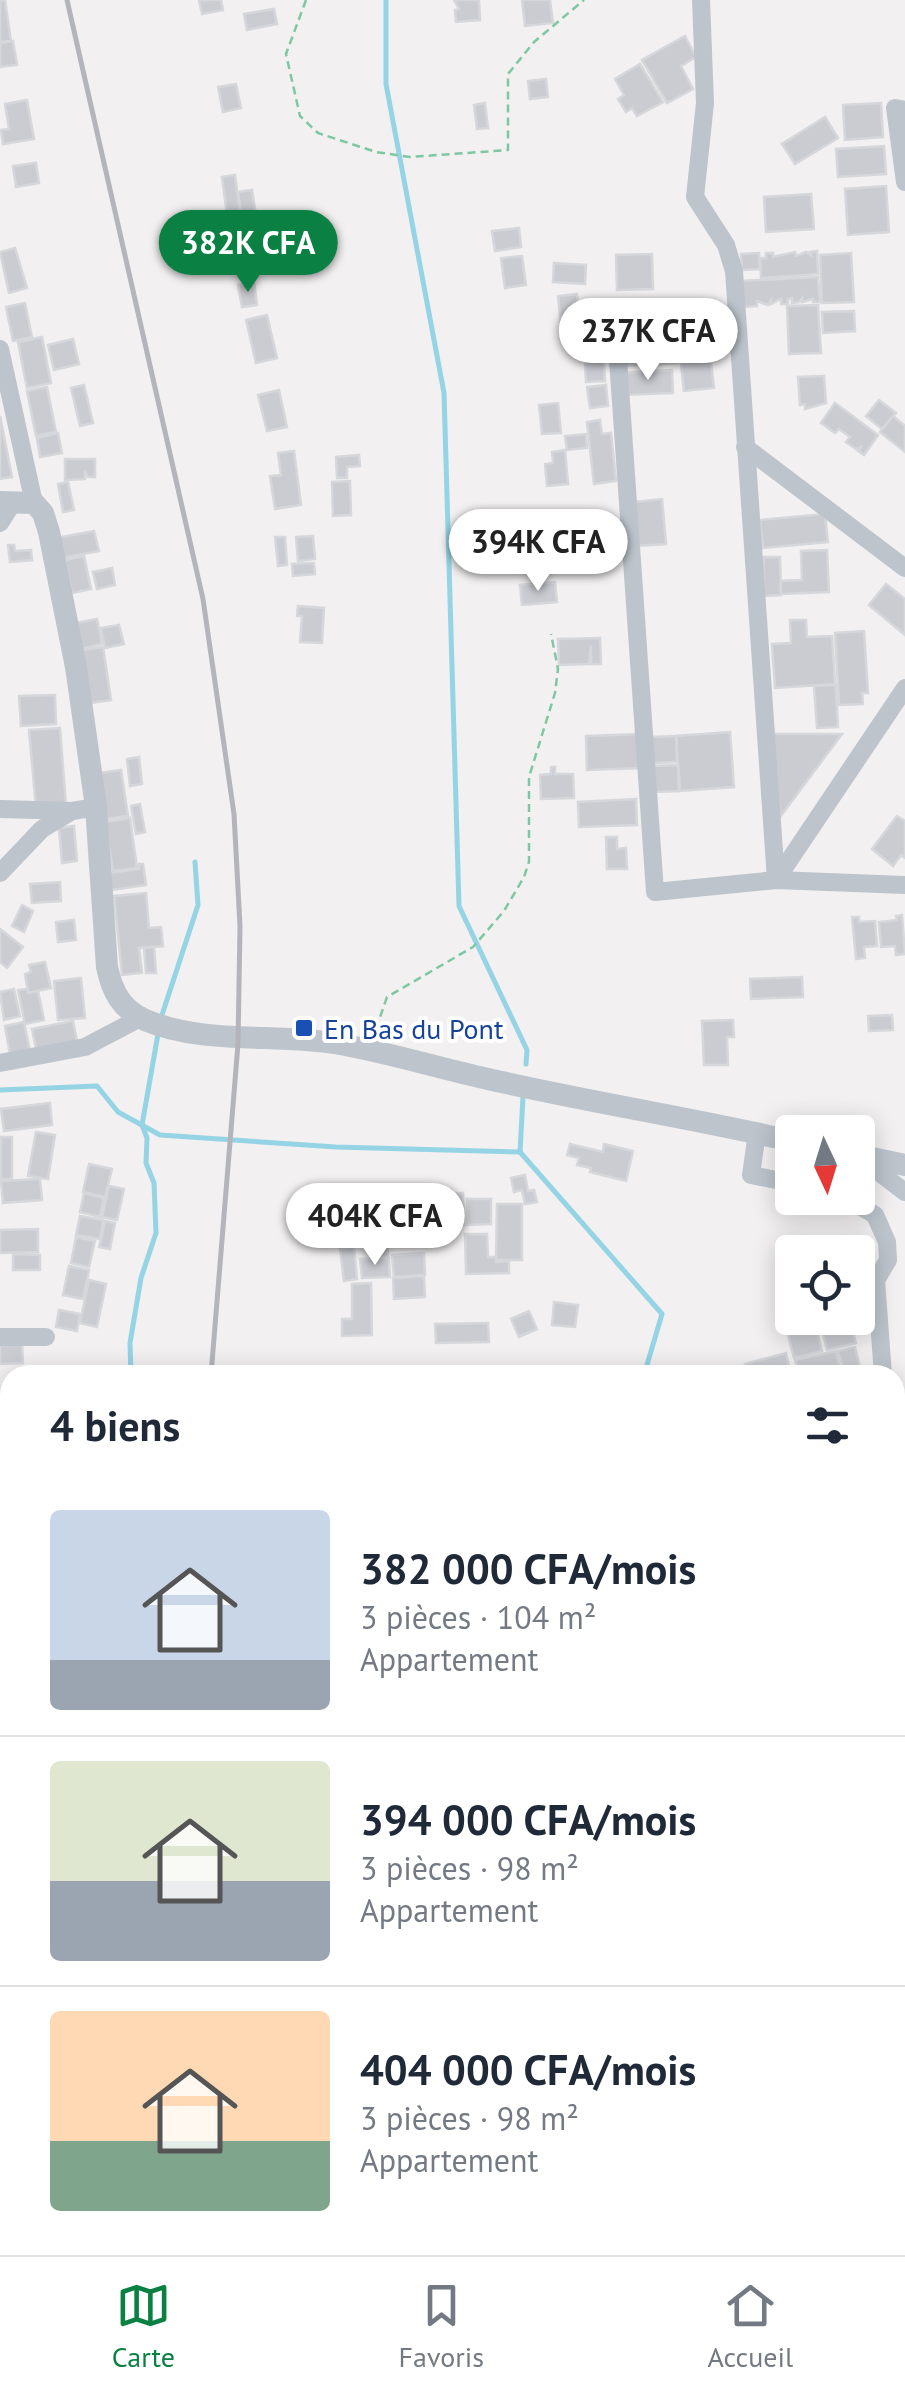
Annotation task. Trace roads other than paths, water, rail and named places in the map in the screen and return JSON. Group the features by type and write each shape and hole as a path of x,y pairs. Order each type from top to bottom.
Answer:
{"street":[{"path":"702,0 705,102 695,197 726,246 734,271 776,880"},
{"path":"905,110 895,108 905,182"},
{"path":"616,316 655,892 776,880 905,885"},
{"path":"0,350 16,502 0,523"},
{"path":"745,446 905,568"},
{"path":"16,502 43,513 57,571 76,667 84,809 107,967 112,991 140,1018 192,1032 312,1040 372,1050 488,1079 775,1137"},
{"path":"776,880 905,688"},
{"path":"0,809 84,809"},
{"path":"0,873 42,828 84,809"},
{"path":"0,1063 86,1048 140,1018"},
{"path":"756,1133 751,1174 775,1179"},
{"path":"875,1159 905,1165"},
{"path":"875,1169 905,1192"},
{"path":"875,1215 887,1242 888,1260 876,1280 882,1365"},
{"path":"0,1336 46,1336"}],"waterway":[{"path":"386,0 386,84 444,393 459,906 527,1050 526,1064"},
{"path":"161,1018 198,905 195,862"},
{"path":"131,1365 130,1343 141,1278 156,1233 154,1183 146,1163 147,1138 142,1125 158,1034"},
{"path":"0,1090 97,1086 118,1112 160,1135 336,1147 520,1152"},
{"path":"523,1097 520,1152 662,1314 647,1365"}],"railway":[{"path":"67,0 203,599 234,814 240,926 238,1044 212,1365"}],"place":[{"name":"En Bas du Pont","path":"304,1028"}]}
